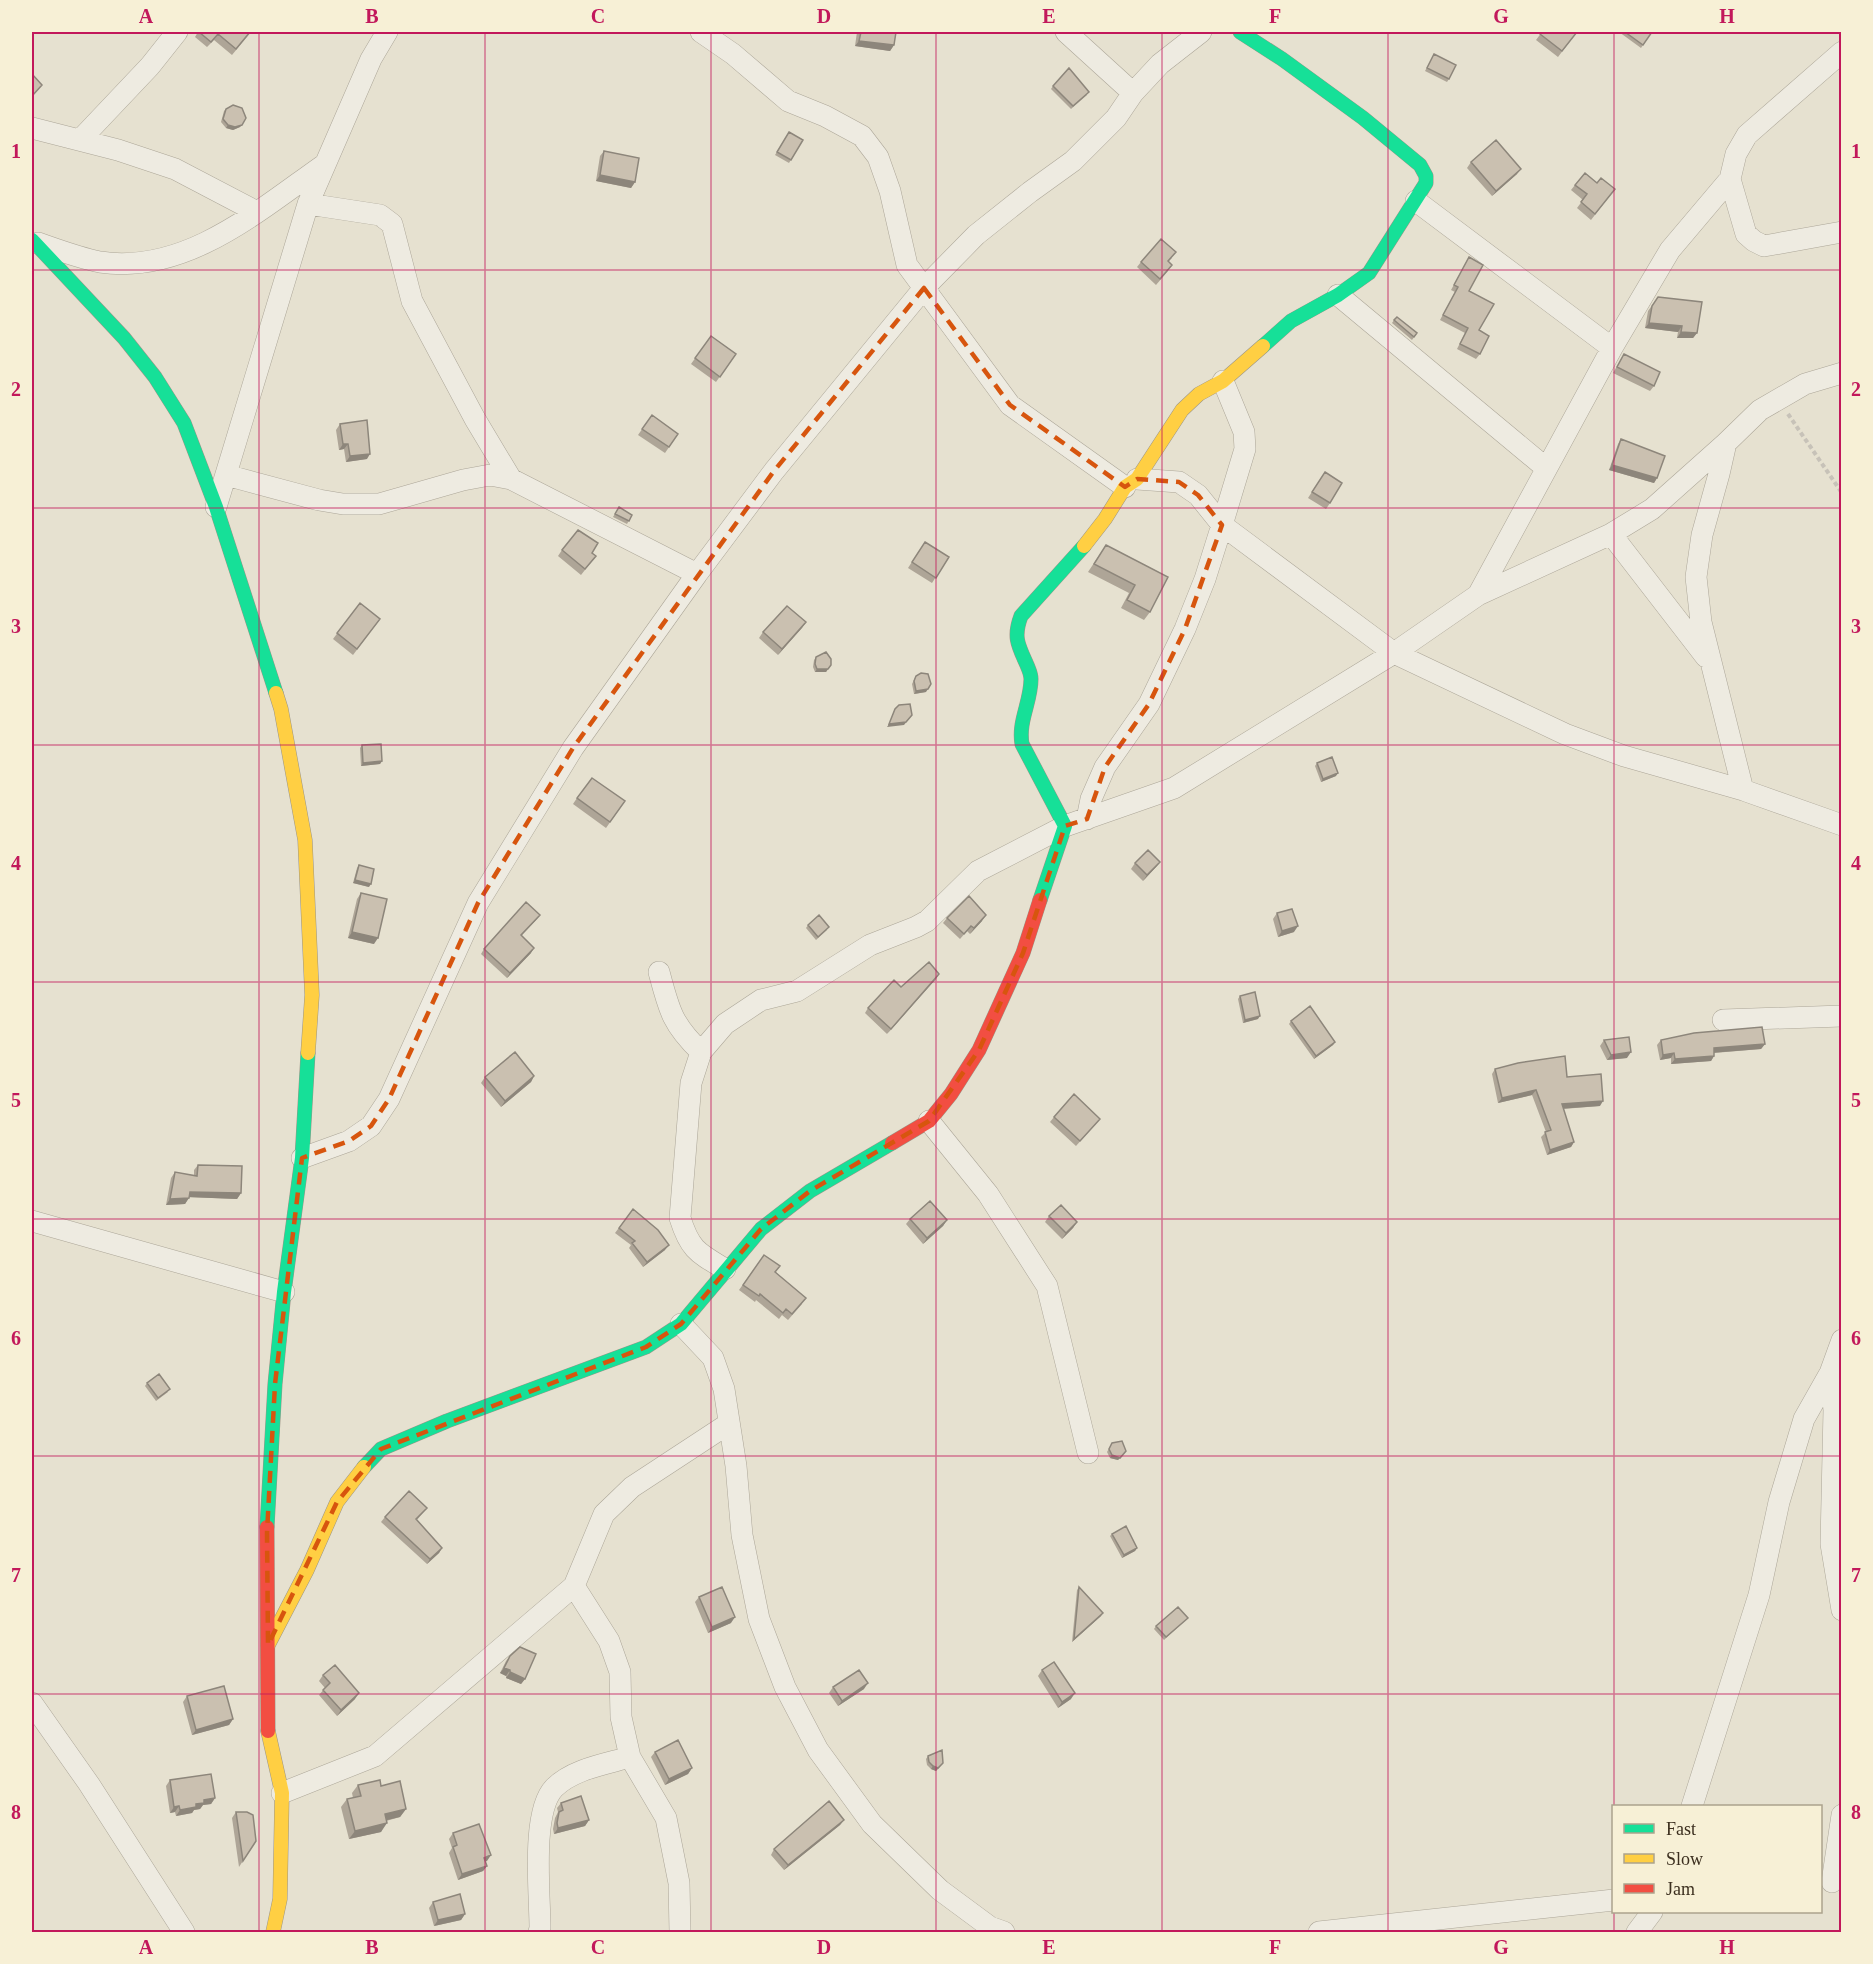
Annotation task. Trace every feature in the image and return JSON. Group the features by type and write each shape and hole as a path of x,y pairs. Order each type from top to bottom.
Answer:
{"street":[{"path":"80,140 150,66 177,32"},
{"path":"216,507 308,204 371,59 387,32"},
{"path":"701,32 733,54 788,101 825,116 862,136 878,157 890,191 907,265 1010,405 1131,483 1179,482 1198,495 1222,525 1394,653 1566,734 1624,756 1743,790 1842,825"},
{"path":"1066,32 1133,93"},
{"path":"302,1158 348,1141 371,1126 389,1099 478,903 573,748 697,574 774,471 924,288 984,228 1073,161 1116,118 1133,93 1160,64 1201,32"},
{"path":"268,1645 307,1570 337,1502 369,1460 381,1449 447,1421 646,1347 681,1324 761,1229 810,1191 929,1121 951,1094 984,1039 1023,953 1065,826 1022,744 1020,730 1030,690 1031,676 1017,642 1016,630 1021,616 1075,557 1105,519 1182,410 1199,394 1223,381 1291,321 1338,295 1369,273 1426,183 1426,176 1420,165 1363,118 1282,59 1240,32"},
{"path":"1478,595 1612,348 1670,250 1730,179 1736,154 1747,135 1842,52"},
{"path":"32,128 118,150 176,169 257,212"},
{"path":"32,240 66,253 100,262 139,263 171,257 208,241 257,212 326,164"},
{"path":"1730,179 1746,234 1764,246 1842,232"},
{"path":"1416,201 1612,348"},
{"path":"308,204 380,215 392,224 412,301 475,419 511,479"},
{"path":"32,240 124,338 155,377 184,423 216,507 281,709 305,840 312,995 302,1158 284,1292 275,1384 267,1533 268,1729 282,1793 280,1899 273,1932"},
{"path":"1338,295 1546,468"},
{"path":"725,1269 699,1254 686,1238 680,1218 691,1083 701,1052 725,1024 761,1000 797,991 870,945 927,921 978,871 1065,826 1174,788 1394,653 1478,595 1611,534 1652,508 1760,410 1805,384 1842,373"},
{"path":"1087,819 1091,799 1105,767 1149,704 1185,628 1205,579 1222,525 1245,449 1244,432 1223,381"},
{"path":"1726,442 1702,535 1696,577 1709,661 1743,790"},
{"path":"226,475 319,500 344,504 379,504 490,474 511,479 697,574"},
{"path":"1611,534 1709,661"},
{"path":"659,972 668,1009 684,1035 701,1052"},
{"path":"1723,1020 1842,1016"},
{"path":"929,1121 988,1194 1047,1286 1088,1453"},
{"path":"32,1221 284,1292"},
{"path":"681,1324 713,1358 724,1389 736,1466 742,1535 759,1619 785,1687 818,1750 880,1833 940,1890 990,1927 1004,1932"},
{"path":"1692,1805 1759,1594 1779,1502 1804,1419 1830,1373 1842,1340"},
{"path":"1830,1373 1834,1410 1831,1544 1842,1610"},
{"path":"282,1793 375,1756 573,1586 604,1514 632,1487 728,1424"},
{"path":"573,1586 609,1641 620,1672 621,1717 630,1757 666,1818 679,1883 680,1932"},
{"path":"32,1703 89,1784 184,1932"},
{"path":"539,1932 539,1843 542,1811 554,1789 576,1773 630,1757"},
{"path":"1831,1882 1842,1815"},
{"path":"1319,1932 1612,1900"},
{"path":"1637,1932 1651,1913"}],"path":[{"path":"1779,399 1842,493"}],"highlighted area":[{"path":"924,288 1010,405 1125,487 1137,479 1179,482 1198,495 1222,525 1185,629 1149,704 1105,767 1087,819 1065,826 1023,953 979,1050 929,1121 810,1191 761,1229 681,1324 646,1347 381,1449 337,1502 268,1645 267,1533 275,1384 302,1158 349,1141 371,1126 389,1099 478,903 573,748 774,471"}],"building":[{"path":"199,32 250,32 236,49 218,34 211,42"},
{"path":"861,32 896,32 894,45 859,41"},
{"path":"1542,32 1577,32 1562,51 1540,34"},
{"path":"1625,32 1652,32 1643,45"},
{"path":"1434,54 1456,65 1449,79 1427,68"},
{"path":"1069,68 1089,92 1073,106 1053,86"},
{"path":"32,74 42,85 32,96"},
{"path":"233,105 242,108 246,118 242,125 235,127 228,125 223,119 226,109"},
{"path":"789,132 803,140 791,160 777,152"},
{"path":"1496,140 1521,169 1496,191 1471,162"},
{"path":"604,151 639,158 635,182 600,175"},
{"path":"1585,173 1597,183 1601,178 1615,189 1595,214 1581,202 1587,194 1575,185"},
{"path":"1161,239 1176,252 1168,261 1172,265 1160,279 1141,262"},
{"path":"1469,257 1483,265 1469,291 1494,304 1479,330 1489,336 1480,354 1460,344 1468,328 1443,315 1458,287 1454,285"},
{"path":"1658,297 1702,302 1697,333 1681,332 1682,326 1649,323 1652,306"},
{"path":"1397,317 1417,333 1414,337 1394,320"},
{"path":"711,336 736,354 720,377 695,358"},
{"path":"1624,354 1660,372 1654,386 1617,367"},
{"path":"652,415 678,434 669,447 642,429"},
{"path":"367,420 370,454 350,456 348,444 343,444 340,424"},
{"path":"1621,439 1665,456 1657,478 1612,465"},
{"path":"1325,472 1342,483 1330,503 1312,492"},
{"path":"619,507 632,515 629,521 615,514"},
{"path":"578,530 598,543 592,553 596,556 585,569 562,550"},
{"path":"925,542 949,557 936,578 912,562"},
{"path":"1106,545 1168,577 1150,612 1127,600 1135,585 1094,564"},
{"path":"360,603 380,619 357,649 337,633"},
{"path":"787,606 806,622 782,649 763,632"},
{"path":"826,652 831,659 831,665 828,669 817,669 816,657"},
{"path":"921,673 928,674 931,684 928,689 916,691 914,681"},
{"path":"910,704 912,715 906,722 889,724 899,705"},
{"path":"381,744 382,761 363,763 362,745"},
{"path":"1332,757 1338,773 1323,779 1317,763"},
{"path":"592,778 625,801 610,822 577,798"},
{"path":"1148,850 1160,862 1147,875 1135,863"},
{"path":"359,865 374,869 371,884 355,880"},
{"path":"361,893 387,899 378,938 352,932"},
{"path":"969,896 986,915 974,928 971,926 964,934 947,918"},
{"path":"526,902 540,915 521,935 534,948 510,973 484,949"},
{"path":"1292,909 1298,926 1282,931 1277,913"},
{"path":"819,915 829,927 818,937 808,925"},
{"path":"929,962 939,974 891,1029 868,1008 894,980 901,987"},
{"path":"1255,992 1260,1016 1245,1020 1240,996"},
{"path":"1310,1006 1335,1042 1316,1056 1291,1021"},
{"path":"1762,1027 1765,1044 1714,1048 1714,1056 1675,1059 1674,1053 1663,1055 1661,1040 1694,1033"},
{"path":"1629,1037 1631,1052 1611,1055 1604,1040"},
{"path":"515,1052 534,1076 505,1101 485,1077"},
{"path":"1565,1056 1567,1077 1601,1074 1603,1101 1562,1104 1574,1142 1550,1150 1545,1132 1551,1130 1536,1090 1502,1098 1495,1069"},
{"path":"1074,1094 1100,1119 1080,1141 1054,1117"},
{"path":"198,1165 242,1166 241,1193 190,1192 189,1198 170,1199 175,1172 197,1176"},
{"path":"930,1201 947,1220 927,1238 910,1219"},
{"path":"1061,1205 1077,1222 1066,1233 1049,1216"},
{"path":"633,1209 658,1230 669,1245 647,1262 632,1243 635,1241 619,1228"},
{"path":"764,1255 780,1266 775,1272 806,1298 792,1314 786,1309 783,1313 760,1294 759,1296 743,1285"},
{"path":"159,1374 170,1389 158,1398 147,1383"},
{"path":"1122,1441 1126,1451 1120,1458 1112,1455 1109,1449 1112,1443"},
{"path":"409,1491 427,1508 416,1519 442,1548 430,1559 385,1517"},
{"path":"1126,1526 1137,1548 1124,1555 1112,1534"},
{"path":"722,1587 735,1617 712,1627 699,1597"},
{"path":"1079,1587 1103,1613 1074,1639"},
{"path":"1178,1607 1188,1618 1166,1637 1156,1626"},
{"path":"520,1647 536,1654 525,1679 504,1668 510,1656"},
{"path":"1054,1662 1075,1693 1062,1702 1042,1670"},
{"path":"335,1665 359,1693 341,1710 323,1690 330,1683 323,1675"},
{"path":"859,1670 868,1683 842,1701 833,1687"},
{"path":"224,1686 233,1719 196,1730 187,1696"},
{"path":"678,1740 692,1768 669,1779 655,1752"},
{"path":"942,1750 943,1763 938,1768 929,1762 928,1756"},
{"path":"211,1774 215,1798 204,1800 204,1803 196,1804 196,1807 180,1810 179,1806 174,1807 170,1780"},
{"path":"380,1780 381,1786 400,1781 406,1809 385,1814 387,1823 355,1831 347,1799 361,1796 358,1785"},
{"path":"581,1796 589,1820 558,1828 559,1812 563,1810 561,1803"},
{"path":"829,1801 844,1820 788,1865 774,1849"},
{"path":"236,1812 247,1812 253,1815 256,1841 243,1861"},
{"path":"479,1824 491,1855 484,1858 487,1866 462,1874 453,1847 457,1845 453,1833"},
{"path":"460,1894 465,1914 438,1920 433,1902"}],"traffic: fast":[{"path":"1240,32 1282,59 1363,118 1420,165 1426,176 1426,183 1369,273 1338,295 1291,321 1263,346"},
{"path":"32,240 124,338 155,377 184,423 216,507 276,693"},
{"path":"1040,900 1065,826 1022,744 1023,719 1031,679 1019,646 1017,630 1021,616 1084,546"},
{"path":"267,1527 275,1384 284,1292 302,1158 308,1053"},
{"path":"364,1467 381,1449 447,1421 646,1347 681,1324 761,1229 810,1191 892,1143"}],"traffic: slow":[{"path":"1084,546 1105,519 1125,487 1137,479 1182,410 1199,394 1223,381 1263,346"},
{"path":"276,693 281,709 305,840 312,995 308,1053"},
{"path":"268,1645 307,1570 337,1502 364,1467"},
{"path":"268,1731 282,1793 280,1899 273,1932"}],"traffic: jam":[{"path":"892,1143 929,1121 951,1094 979,1050 1023,953 1040,900"},
{"path":"267,1527 268,1731"}]}
